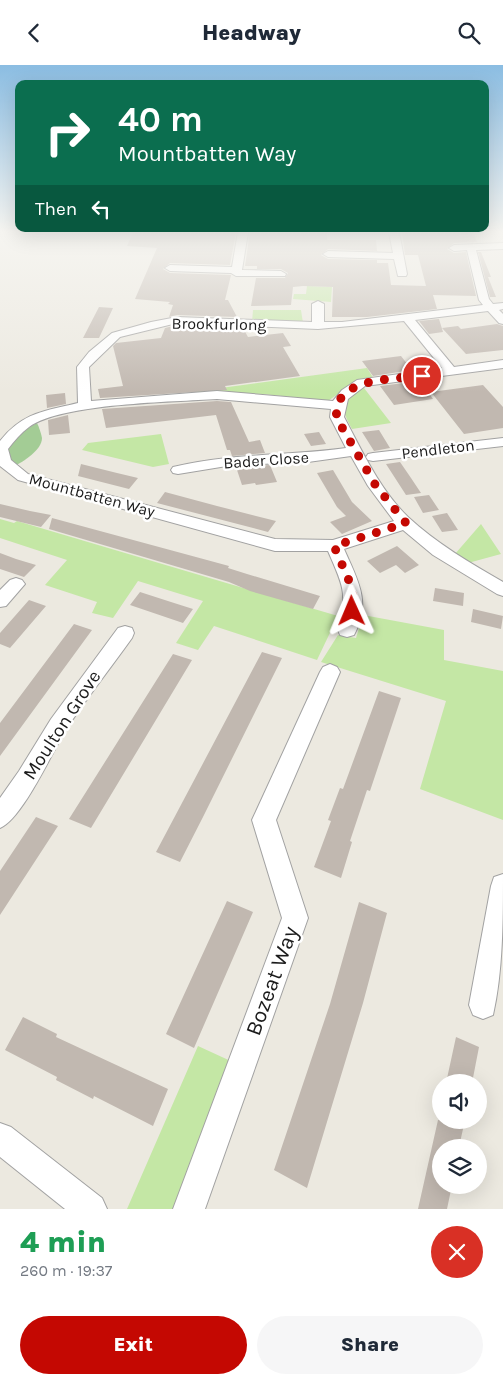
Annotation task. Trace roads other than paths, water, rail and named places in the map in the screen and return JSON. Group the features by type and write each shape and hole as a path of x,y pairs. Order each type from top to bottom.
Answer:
{"street":[{"path":"480,285 485,307 503,321"},
{"path":"318,304 318,326"},
{"path":"485,307 503,306"},
{"name":"Brookfurlong","path":"85,405 83,367 93,355 116,335 149,321 177,320 318,326 406,318 485,307"},
{"path":"406,318 452,372"},
{"path":"503,364 362,383 346,392 337,405 336,417 376,486 406,523 457,563 503,590"},
{"name":"Mountbatten Way","path":"337,405 217,395 85,405 24,423 1,449 4,462 23,477 275,545 334,546 406,523"},
{"name":"Pendleton","path":"373,457 503,442"},
{"name":"Bader Close","path":"178,470 233,461 308,457 355,451"},
{"path":"334,546 353,590 352,611 347,631"},
{"path":"0,600 16,584"},
{"name":"Moulton Grove","path":"0,817 27,778 58,725 125,633"},
{"name":"Bozeat Way","path":"189,1209 295,918 264,820 330,672"},
{"path":"483,1005 503,886"},
{"path":"0,1139 91,1209"}]}
